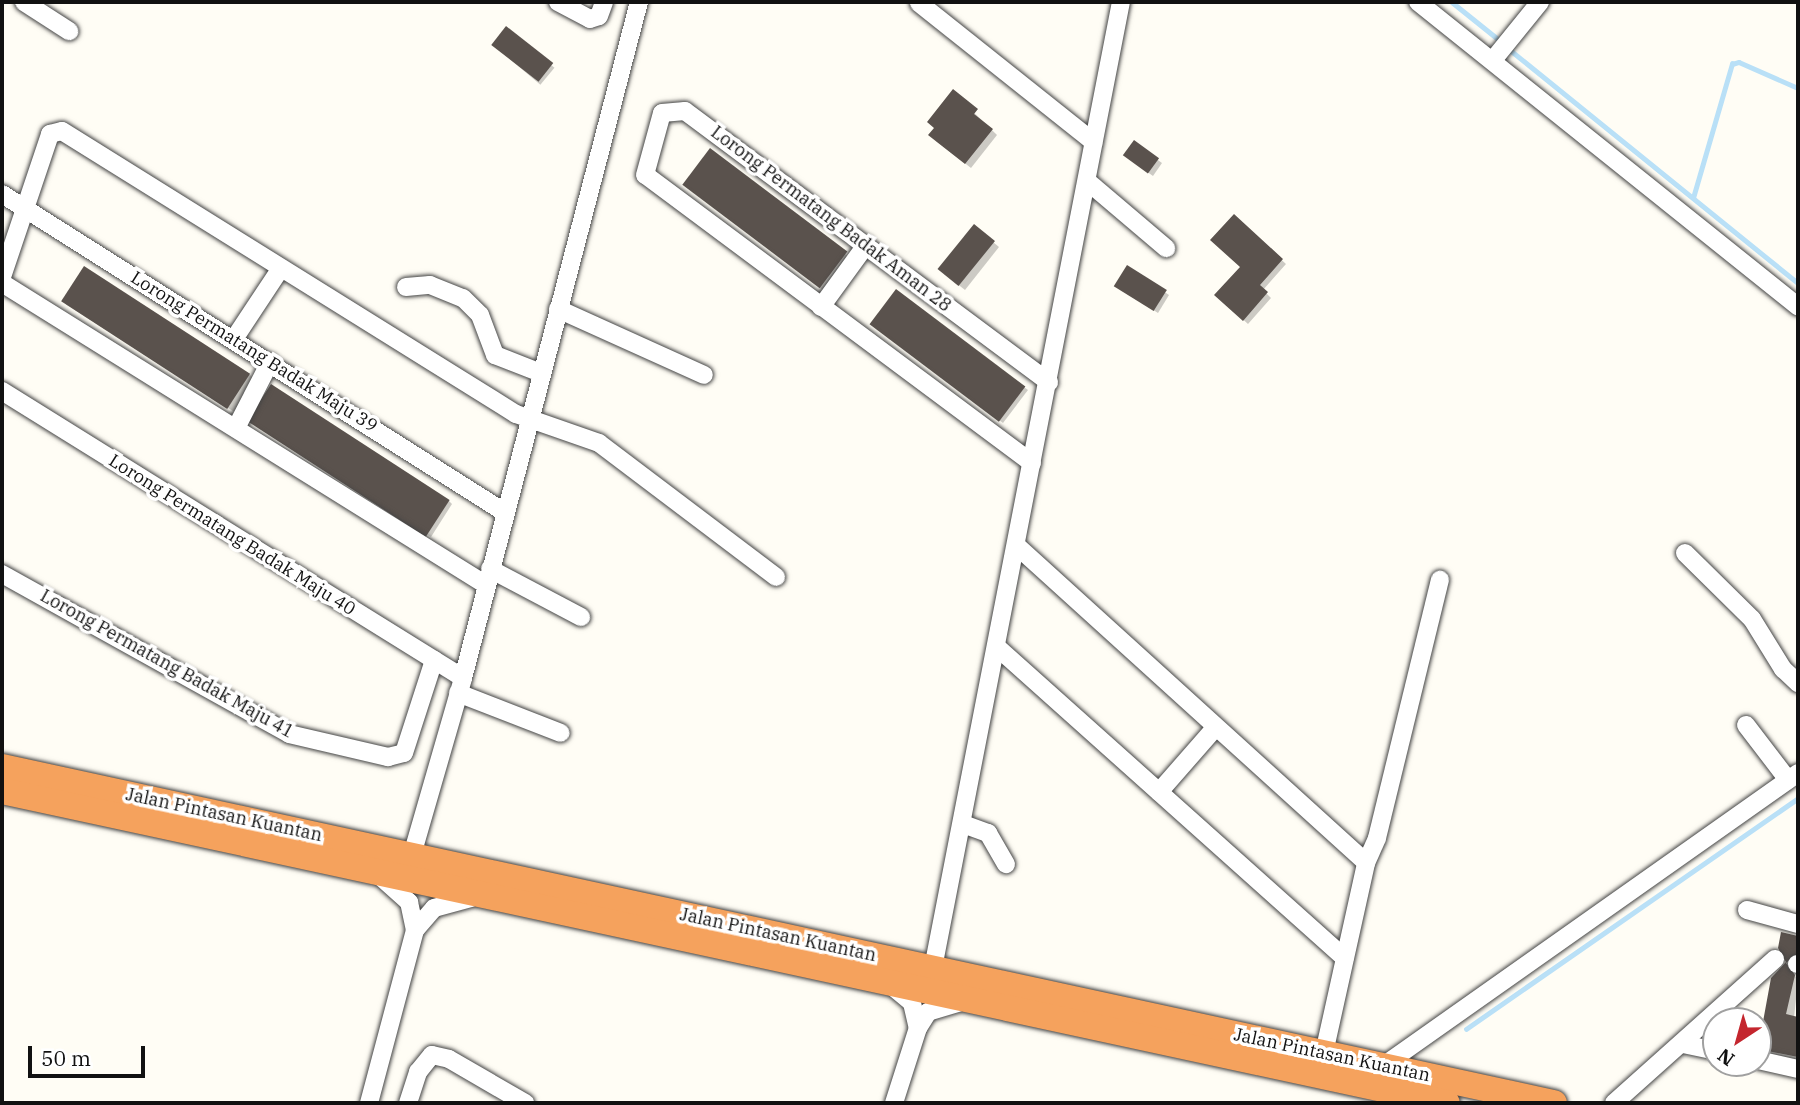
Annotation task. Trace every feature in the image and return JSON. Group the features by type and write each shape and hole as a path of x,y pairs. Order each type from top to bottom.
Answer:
{"highway":[{"name":"Jalan Pintasan Kuantan","path":"2,767 1554,1103"},
{"name":"Jalan Pintasan Kuantan","path":"2,790 1447,1103"}],"street":[{"path":"24,2 69,31"},
{"path":"558,2 590,19 599,16 604,2"},
{"path":"412,855 460,686 495,576 504,512 639,2"},
{"path":"933,968 998,648 1121,2"},
{"path":"1418,2 1798,306"},
{"path":"1493,60 1540,2"},
{"path":"919,3 1094,142"},
{"name":"Lorong Permatang Badak Aman 28","path":"821,307 645,176 662,113 685,111 1049,382"},
{"path":"2,277 28,211 50,134 62,131 528,419 599,443 619,455 776,577"},
{"path":"1087,181 1166,248"},
{"name":"Lorong Permatang Badak Maju 39","path":"2,194 504,512"},
{"path":"866,245 821,307 1032,463"},
{"path":"234,339 281,268"},
{"path":"2,283 236,428 495,576 581,617"},
{"path":"407,287 430,285 463,298 480,315 495,355 541,373"},
{"path":"558,309 704,376"},
{"path":"236,428 270,362"},
{"name":"Lorong Permatang Badak Maju 40","path":"2,391 434,660 460,686 561,733"},
{"path":"1017,546 1366,863"},
{"path":"1685,553 1752,619 1783,669 1798,683"},
{"name":"Lorong Permatang Badak Maju 41","path":"2,574 289,734 388,757 404,753 434,660"},
{"path":"1324,1053 1366,863 1377,838 1440,580"},
{"path":"998,648 1345,958"},
{"path":"1383,1066 1793,776 1746,725"},
{"path":"1159,792 1216,727"},
{"path":"963,824 988,833 1006,864"},
{"path":"373,871 409,902 415,930"},
{"path":"369,1103 415,930 433,908 445,902 490,897"},
{"path":"1747,910 1798,924"},
{"path":"1614,1103 1775,959"},
{"path":"887,982 912,1003 918,1028"},
{"path":"894,1103 918,1028 937,1007 971,1000"},
{"path":"1683,1044 1702,1048"},
{"path":"408,1103 421,1065 432,1055 449,1059 525,1103"},
{"path":"1772,1063 1798,1069"}],"building":[{"path":"506,26 553,63 539,82 491,45"},
{"path":"953,89 978,109 974,114 993,129 965,164 928,135 934,128 927,122"},
{"path":"1134,140 1159,158 1148,174 1123,155"},
{"path":"710,148 847,252 820,288 682,185"},
{"path":"1234,214 1283,259 1260,285 1268,292 1243,321 1214,295 1240,267 1210,240"},
{"path":"974,224 995,241 958,286 937,269"},
{"path":"1127,265 1167,290 1154,311 1114,286"},
{"path":"84,266 250,374 227,409 61,301"},
{"path":"896,289 1025,386 999,422 870,324"},
{"path":"271,384 450,500 426,537 247,421"},
{"path":"1781,932 1798,936 1798,953 1786,963 1795,975 1786,1014 1798,1017 1798,1057 1772,1052 1772,1007 1766,1007 1771,978 1786,962 1778,948"}],"waterway":[{"path":"1452,2 1503,43"},
{"path":"1509,49 1798,283"},
{"path":"1693,198 1732,64 1739,62 1798,88"},
{"path":"1466,1029 1798,798"}]}
